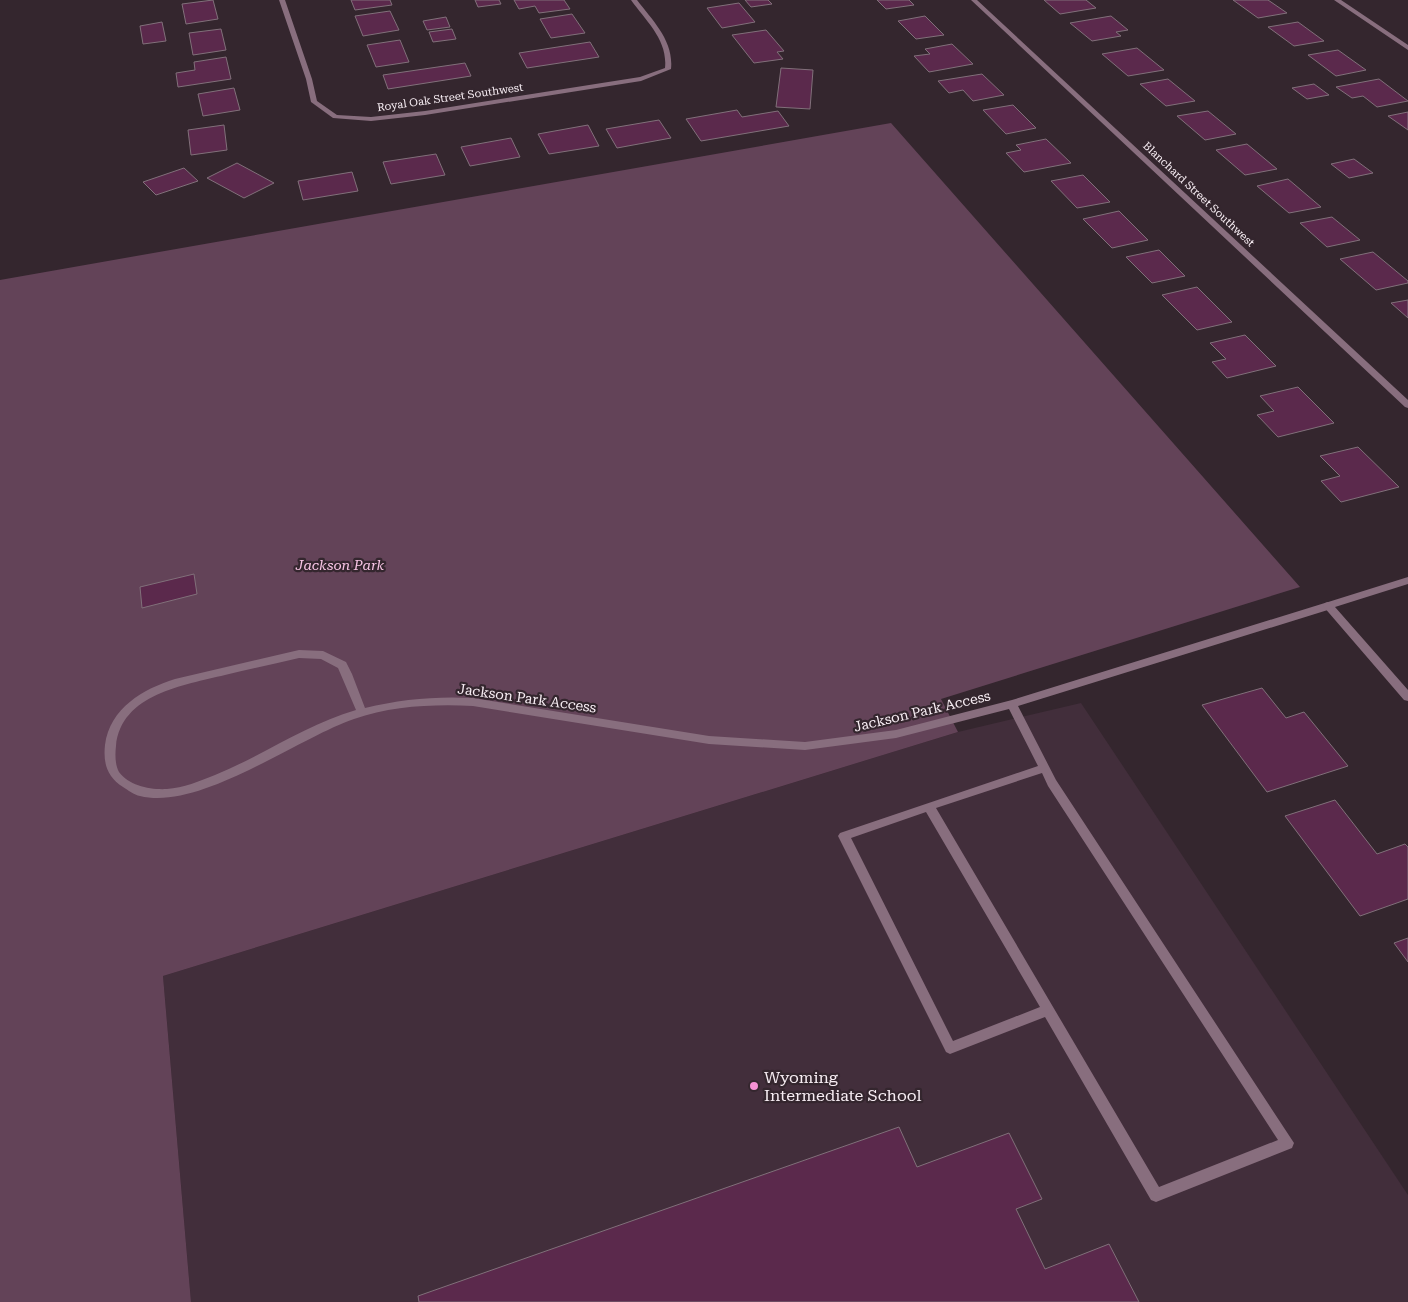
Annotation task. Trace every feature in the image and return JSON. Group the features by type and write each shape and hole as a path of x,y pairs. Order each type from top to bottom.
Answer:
{"street":[{"name":"Royal Oak Street Southwest","path":"282,0 309,79 314,102 335,117 371,119 425,113 641,79 668,69 671,60 667,47 634,0"},
{"name":"Blanchard Street Southwest","path":"974,0 1408,404"},
{"path":"1337,0 1408,48"},
{"name":"Jackson Park Access","path":"362,713 342,665 323,655 299,654 175,683 159,688 134,703 124,712 112,732 110,745 112,769 124,784 135,789 149,793 178,792 216,780 320,729 362,713 444,699 483,703 709,740 805,746 896,734 1012,704 1408,580"},
{"path":"1328,606 1408,697"},
{"path":"929,806 1156,1195 1287,1142 1052,783 1012,704"},
{"path":"1044,768 844,836 950,1048 1048,1010"}],"shaded area":[{"name":"Wyoming Intermediate School","path":"1081,703 1408,1195 1408,1302 191,1302 163,976 958,732"}],"green space":[{"name":"Jackson Park","path":"891,123 1300,587 941,699 958,732 163,976 191,1302 0,1302 0,280"}],"building":[{"path":"213,0 218,19 186,24 182,4"},
{"path":"351,0 390,0 392,5 355,10"},
{"path":"475,0 499,0 501,4 478,7"},
{"path":"514,0 564,0 570,9 539,13 535,6 519,9"},
{"path":"745,0 768,0 772,4 751,7"},
{"path":"877,0 909,0 914,5 886,9"},
{"path":"1044,0 1086,0 1096,8 1060,14"},
{"path":"1233,0 1268,0 1287,13 1258,18"},
{"path":"739,3 755,22 722,28 707,8"},
{"path":"390,11 399,30 363,36 355,16"},
{"path":"572,14 585,33 551,38 540,19"},
{"path":"925,16 944,35 916,39 898,21"},
{"path":"1111,16 1128,30 1116,32 1121,36 1092,41 1070,23"},
{"path":"446,17 450,27 427,30 423,21"},
{"path":"162,22 166,41 143,44 140,26"},
{"path":"1298,22 1324,41 1294,46 1268,27"},
{"path":"221,29 226,50 193,55 189,33"},
{"path":"452,29 456,39 433,42 429,32"},
{"path":"766,30 784,51 777,52 783,59 754,63 732,35"},
{"path":"400,40 409,62 376,67 367,45"},
{"path":"590,42 599,57 527,68 519,53"},
{"path":"952,44 973,64 929,72 914,56 930,54 925,49"},
{"path":"1137,48 1164,70 1128,76 1102,54"},
{"path":"1338,50 1366,70 1336,76 1308,55"},
{"path":"226,57 231,79 178,87 176,73 195,70 194,62"},
{"path":"465,63 471,76 388,89 383,75"},
{"path":"781,68 813,70 810,109 776,107"},
{"path":"982,74 1004,95 973,101 963,90 949,93 938,81"},
{"path":"1168,79 1195,101 1166,106 1140,84"},
{"path":"1379,79 1408,101 1377,107 1363,96 1352,98 1336,87"},
{"path":"1314,84 1329,95 1307,99 1292,88"},
{"path":"234,88 240,110 203,116 198,94"},
{"path":"1013,105 1036,128 1006,134 983,110"},
{"path":"737,110 742,117 778,111 789,126 701,141 686,119"},
{"path":"1208,111 1236,134 1205,140 1177,116"},
{"path":"1408,112 1408,130 1388,116"},
{"path":"659,120 671,138 617,148 606,129"},
{"path":"224,125 227,150 191,155 188,130"},
{"path":"588,125 599,146 549,154 538,134"},
{"path":"511,138 520,157 470,166 461,147"},
{"path":"1046,139 1071,163 1024,172 1006,153 1021,150 1016,145"},
{"path":"1247,144 1277,169 1245,175 1216,150"},
{"path":"436,154 445,175 391,184 383,162"},
{"path":"1354,159 1373,173 1349,178 1331,164"},
{"path":"237,163 274,183 244,198 207,178"},
{"path":"184,168 198,181 156,195 143,182"},
{"path":"352,172 358,191 303,200 298,181"},
{"path":"1083,175 1110,202 1077,208 1051,181"},
{"path":"1288,179 1321,207 1289,213 1257,186"},
{"path":"1119,211 1148,240 1112,248 1083,219"},
{"path":"1332,217 1360,240 1327,247 1300,223"},
{"path":"1159,250 1185,276 1152,283 1126,257"},
{"path":"1373,252 1408,283 1376,290 1340,259"},
{"path":"1197,287 1232,322 1197,330 1162,295"},
{"path":"1408,300 1408,318 1391,303"},
{"path":"1245,335 1276,366 1227,378 1212,362 1226,359 1210,343"},
{"path":"1298,387 1334,423 1278,437 1257,415 1274,411 1260,396"},
{"path":"1358,447 1399,487 1341,502 1321,481 1340,476 1320,456"},
{"path":"194,574 197,594 142,608 140,587"},
{"path":"1262,688 1286,718 1304,712 1348,766 1267,792 1202,705"},
{"path":"1335,800 1377,854 1405,844 1408,847 1408,899 1360,916 1285,816"},
{"path":"1408,938 1408,962 1394,943"},
{"path":"899,1127 917,1167 1009,1133 1042,1199 1016,1209 1045,1269 1109,1244 1139,1302 419,1302 418,1296"}],"place":[{"name":"Wyoming Intermediate School","path":"754,1086"}]}
